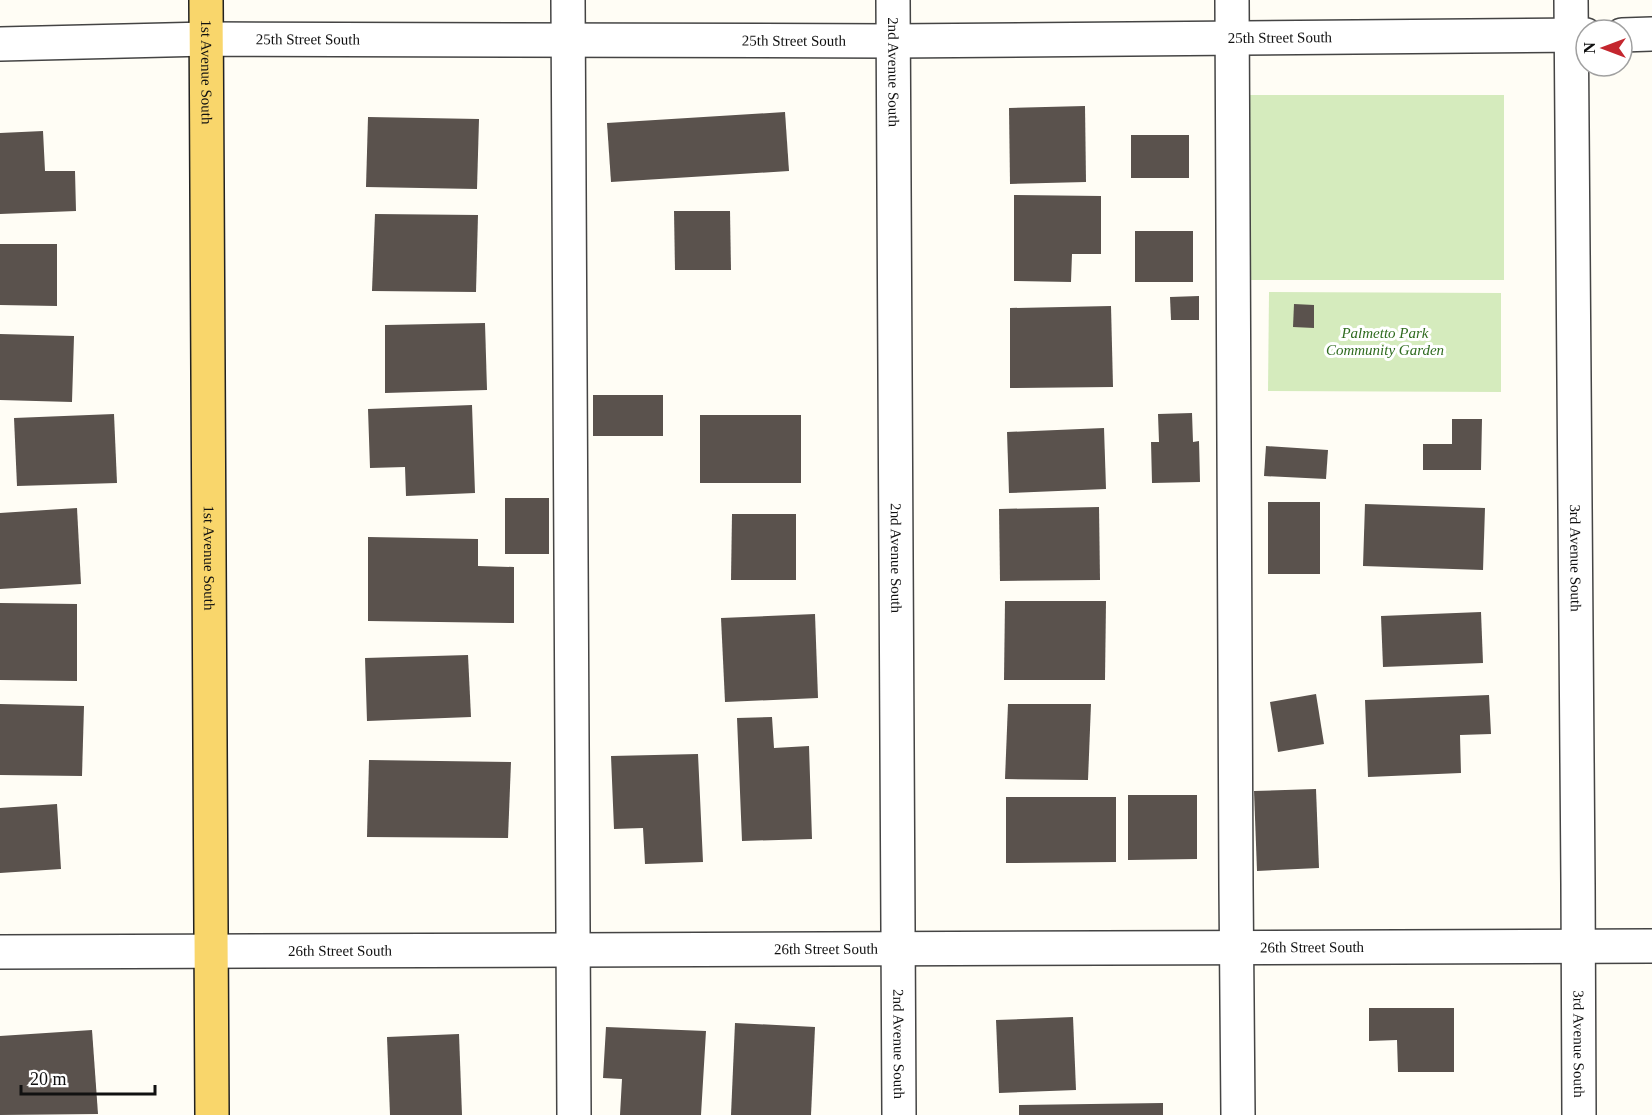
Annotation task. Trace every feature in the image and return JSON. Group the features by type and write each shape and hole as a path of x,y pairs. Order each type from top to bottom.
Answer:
{"main road":[{"name":"1st Avenue South","path":"206,0 212,1115"}],"street":[{"path":"568,0 574,1115"},
{"name":"2nd Avenue South","path":"893,0 899,1115"},
{"path":"1232,0 1238,1115"},
{"name":"3rd Avenue South","path":"1571,0 1575,18"},
{"path":"1634,35 1652,34"},
{"name":"25th Street South","path":"0,44 207,39 893,41 1574,35"},
{"name":"3rd Avenue South","path":"1579,78 1579,1115"},
{"name":"26th Street South","path":"0,952 1652,946"}],"green space":[{"path":"1248,95 1504,95 1504,280 1250,280"},
{"name":"Palmetto Park Community Garden","path":"1269,292 1501,293 1501,392 1268,391"}],"building":[{"path":"1085,106 1086,182 1010,184 1009,108"},
{"path":"785,112 789,171 611,182 607,123"},
{"path":"368,117 479,119 477,189 366,187"},
{"path":"43,131 45,171 75,171 76,211 0,214 0,133"},
{"path":"1131,135 1189,135 1189,178 1131,178"},
{"path":"1014,195 1101,196 1101,254 1072,254 1071,282 1014,281"},
{"path":"674,211 730,211 731,270 675,270"},
{"path":"375,214 478,215 476,292 372,291"},
{"path":"1135,231 1193,231 1193,282 1135,282"},
{"path":"0,244 57,244 57,306 0,305"},
{"path":"1199,296 1199,320 1171,320 1170,297"},
{"path":"1294,304 1314,305 1314,328 1293,327"},
{"path":"1111,306 1113,387 1010,388 1010,308"},
{"path":"485,323 487,390 385,393 385,325"},
{"path":"0,334 74,336 72,402 0,400"},
{"path":"593,395 663,395 663,436 593,436"},
{"path":"472,405 475,493 406,496 405,467 370,468 368,409"},
{"path":"1192,413 1193,442 1199,441 1200,482 1152,483 1151,442 1159,442 1158,414"},
{"path":"114,414 117,483 17,486 14,418"},
{"path":"700,415 801,415 801,483 700,483"},
{"path":"1452,419 1482,419 1481,470 1423,470 1423,444 1452,444"},
{"path":"1104,428 1106,489 1009,493 1007,432"},
{"path":"1266,446 1328,450 1326,479 1264,476"},
{"path":"505,498 549,498 549,554 505,554"},
{"path":"1268,502 1320,502 1320,574 1268,574"},
{"path":"1365,504 1485,508 1483,570 1363,566"},
{"path":"1099,507 1100,580 1000,581 999,509"},
{"path":"77,508 81,584 0,589 0,513"},
{"path":"732,514 796,514 796,580 731,580"},
{"path":"368,537 478,539 478,566 514,567 514,623 368,621"},
{"path":"1005,601 1106,601 1105,680 1004,680"},
{"path":"0,603 77,604 77,681 0,680"},
{"path":"1481,612 1483,663 1383,667 1381,616"},
{"path":"815,614 818,698 725,702 721,618"},
{"path":"468,655 471,717 367,721 365,658"},
{"path":"1316,694 1324,744 1278,752 1270,702"},
{"path":"1489,695 1491,734 1460,735 1461,773 1368,777 1365,700"},
{"path":"0,704 84,706 82,776 0,775"},
{"path":"1008,704 1091,704 1088,780 1005,779"},
{"path":"772,717 774,748 809,746 812,839 742,841 737,718"},
{"path":"698,754 703,862 645,864 643,828 614,829 611,756"},
{"path":"369,760 511,762 508,838 367,837"},
{"path":"1316,789 1319,868 1257,871 1254,791"},
{"path":"1128,795 1197,795 1197,859 1128,860"},
{"path":"1006,797 1116,797 1116,862 1006,863"},
{"path":"57,804 61,869 0,873 0,808"},
{"path":"1369,1008 1454,1008 1454,1072 1398,1072 1397,1040 1369,1041"},
{"path":"1073,1017 1076,1090 999,1093 996,1020"},
{"path":"735,1023 815,1027 811,1115 731,1115"},
{"path":"606,1027 706,1031 701,1115 620,1115 622,1079 603,1078"},
{"path":"92,1030 98,1114 0,1115 0,1036"},
{"path":"459,1034 462,1115 390,1115 387,1037"},
{"path":"1163,1103 1163,1115 1019,1115 1019,1105"}]}
